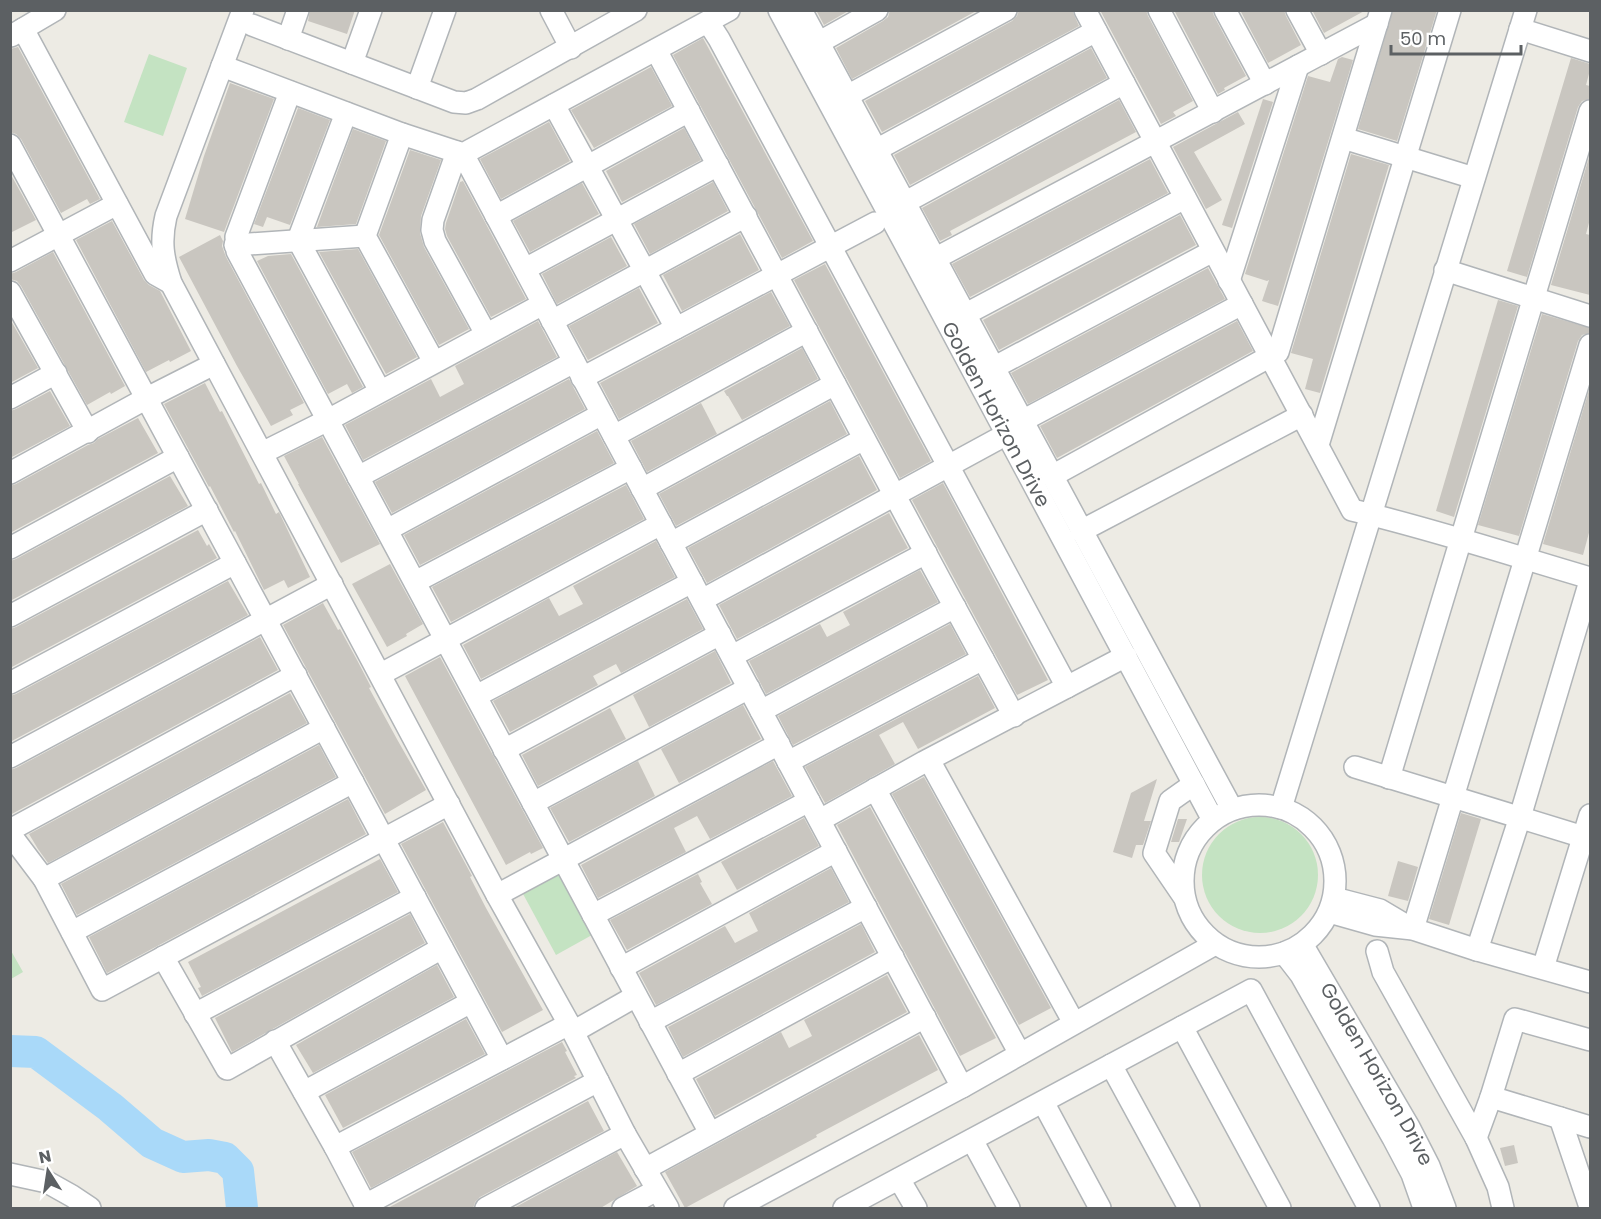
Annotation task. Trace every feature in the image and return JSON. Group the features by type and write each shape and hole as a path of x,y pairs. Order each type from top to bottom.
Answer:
{"street":[{"path":"55,10 17,32 155,274 171,283"},
{"path":"288,39 298,10"},
{"path":"352,63 371,10"},
{"path":"417,88 445,10"},
{"path":"551,10 571,48"},
{"path":"486,334 435,241 432,230 433,220 460,153 729,10"},
{"name":"Golden Horizon Drive","path":"778,10 926,263 1125,656 1213,820"},
{"name":"Golden Horizon Drive","path":"801,10 904,203 926,263 964,315 1232,809"},
{"path":"818,43 877,10"},
{"path":"847,96 1006,10"},
{"path":"1085,10 1352,510 1428,530 1590,579 1520,817 1477,950"},
{"path":"1159,10 1213,111"},
{"path":"1225,10 1264,84"},
{"path":"1297,10 1321,54"},
{"path":"1318,445 1450,10"},
{"path":"632,12 571,48 477,99 465,103 454,102 288,39 247,18 222,66 166,216 162,246 171,283 497,895 571,1028 625,1134 668,1209"},
{"path":"926,263 1321,54 1374,18"},
{"path":"1052,476 1278,352 1343,138 1374,18"},
{"path":"1281,808 1523,20 1590,51"},
{"path":"708,22 831,246 1066,687"},
{"path":"876,150 1096,31"},
{"path":"656,50 1014,716"},
{"path":"222,66 402,134 460,153 525,269 962,1087"},
{"path":"1229,281 1298,66"},
{"path":"904,203 1124,83"},
{"path":"290,92 236,237 237,251 710,1133"},
{"path":"554,105 676,328"},
{"path":"496,216 689,111"},
{"path":"1389,778 1590,111"},
{"path":"346,113 298,240 380,391"},
{"path":"402,134 365,236 434,362"},
{"path":"1343,138 1474,178"},
{"path":"10,145 502,1059"},
{"path":"525,269 718,165"},
{"path":"964,315 1185,198"},
{"path":"10,261 117,204"},
{"path":"262,453 328,420 486,334 548,312 645,271 746,216"},
{"path":"358,477 578,370 676,328 876,222"},
{"path":"236,245 365,236"},
{"path":"993,368 1213,251"},
{"path":"1445,270 1590,316"},
{"path":"10,292 19,327 56,373 88,432"},
{"path":"1022,421 1242,304"},
{"path":"614,436 807,331"},
{"path":"1413,929 1590,345"},
{"path":"10,473 214,364"},
{"path":"10,398 56,373"},
{"path":"642,489 836,384"},
{"path":"387,530 602,414"},
{"path":"1081,531 1302,414"},
{"path":"671,543 864,439"},
{"path":"476,696 894,495 996,440"},
{"path":"10,548 178,457"},
{"path":"415,582 631,468"},
{"path":"10,616 207,510"},
{"path":"381,674 661,524"},
{"path":"732,657 926,553"},
{"path":"10,683 235,562"},
{"path":"10,757 332,584"},
{"path":"761,711 954,607"},
{"path":"504,750 720,634"},
{"path":"819,820 1125,656"},
{"path":"497,895 564,859 983,659"},
{"path":"296,675 10,832 45,879 102,990 449,804"},
{"path":"533,803 749,688"},
{"path":"45,879 324,728"},
{"path":"929,760 1074,1023"},
{"path":"1355,767 1587,838"},
{"path":"72,932 353,782"},
{"path":"1184,897 1154,853 1170,801 1194,784"},
{"path":"875,789 1020,1054"},
{"path":"593,915 809,801"},
{"path":"1256,805 1281,808 1293,812 1314,827 1328,848 1335,872 1331,905 1322,925 1293,949 1270,956 1241,955 1215,944 1195,923 1188,910 1182,875 1187,854 1198,835 1213,820 1232,809 1256,805"},
{"path":"1543,969 1587,838 1590,815"},
{"path":"621,968 836,851"},
{"path":"195,1014 415,897"},
{"path":"1331,905 1375,926 1413,929 1590,982"},
{"path":"650,1022 866,907"},
{"path":"735,1209 962,1087 1215,944"},
{"path":"163,957 227,1069 442,948"},
{"name":"Golden Horizon Drive","path":"1293,949 1409,1127 1429,1166 1436,1208"},
{"path":"1377,951 1383,972 1476,1138 1498,1186 1503,1209"},
{"path":"678,1074 893,957"},
{"path":"844,1209 1251,990 1369,1209"},
{"path":"335,1147 502,1059 636,996"},
{"path":"304,1092 471,1002"},
{"path":"645,1169 925,1017"},
{"path":"1476,1138 1515,1019 1590,1040"},
{"path":"1182,1027 1280,1209"},
{"path":"275,1041 366,1207 598,1081"},
{"path":"1111,1065 1189,1209"},
{"path":"1491,1097 1590,1127"},
{"path":"1042,1102 1100,1209"},
{"path":"1560,1118 1590,1207"},
{"path":"486,1209 625,1134"},
{"path":"972,1140 1009,1209"},
{"path":"10,1174 48,1182 72,1202 90,1209"},
{"path":"900,1179 915,1209"},
{"path":"623,1209 657,1190"}],"green space":[{"path":"149,54 187,68 163,136 124,122"},
{"path":"1260,817 1282,821 1301,834 1314,853 1318,875 1314,897 1301,916 1282,929 1260,933 1238,929 1219,916 1206,897 1202,875 1206,853 1219,834 1238,821"},
{"path":"558,872 592,935 556,955 522,892"},
{"path":"10,949 23,972 11,979 10,979"}],"building":[{"path":"310,10 355,10 347,34 308,21"},
{"path":"816,10 850,10 824,25"},
{"path":"890,10 978,10 852,79 836,48 883,21 888,17"},
{"path":"1019,10 1072,10 1079,26 882,132 865,101 1012,21"},
{"path":"1100,10 1146,10 1193,101 1173,112 1176,116 1161,124"},
{"path":"1174,10 1212,10 1246,76 1224,88 1225,90 1218,94"},
{"path":"1240,10 1284,10 1301,45 1268,63"},
{"path":"1312,10 1366,10 1324,33"},
{"path":"1393,10 1437,10 1397,141 1358,129"},
{"path":"703,38 813,241 782,258 673,55"},
{"path":"18,47 100,199 90,204 87,199 61,213 21,139 10,132 10,49"},
{"path":"1091,48 1107,78 910,185 894,155"},
{"path":"1342,57 1353,60 1278,306 1262,301 1269,280 1245,274 1308,76 1330,82 1338,59"},
{"path":"1571,58 1590,64 1586,85 1590,86 1590,99 1582,101 1578,107 1527,277 1507,271"},
{"path":"651,67 672,106 594,148 571,110"},
{"path":"230,83 274,99 224,232 185,219"},
{"path":"1263,99 1273,102 1232,228 1222,225"},
{"path":"1119,100 1136,132 950,231 952,235 940,241 922,208"},
{"path":"298,108 330,120 290,225 267,217 263,227 254,224"},
{"path":"1238,112 1245,124 1194,152 1222,200 1206,209 1173,147"},
{"path":"549,122 570,161 501,199 480,159"},
{"path":"684,128 701,160 622,202 606,171"},
{"path":"353,129 386,141 356,224 317,227"},
{"path":"410,150 441,160 421,216 420,233 424,247 469,329 439,345 379,235"},
{"path":"1351,154 1389,165 1320,393 1305,389 1313,359 1291,353"},
{"path":"1590,154 1590,219 1586,234 1590,235 1590,295 1551,285"},
{"path":"1150,159 1168,193 970,297 952,264"},
{"path":"10,173 36,220 10,233"},
{"path":"463,181 526,299 491,317 445,229 460,182"},
{"path":"713,182 728,211 650,254 634,224"},
{"path":"582,183 599,214 530,252 513,221"},
{"path":"1180,215 1196,245 999,350 983,320"},
{"path":"112,221 144,280 160,291 191,351 146,372 76,240"},
{"path":"740,234 759,270 682,311 663,275"},
{"path":"220,235 226,257 304,403 290,410 293,415 271,426 179,257"},
{"path":"611,237 627,266 557,304 542,274"},
{"path":"358,249 417,357 386,374 319,252"},
{"path":"53,252 125,386 87,405 21,286 17,281 10,279 10,274"},
{"path":"291,254 363,387 352,393 347,384 328,394 257,261 268,256"},
{"path":"825,264 931,461 900,478 794,280"},
{"path":"1208,268 1225,299 1028,404 1011,373"},
{"path":"639,288 658,323 588,360 569,326"},
{"path":"771,292 790,326 619,419 600,383"},
{"path":"1498,300 1518,306 1454,517 1436,511"},
{"path":"1542,314 1590,328 1590,333 1582,335 1578,341 1519,536 1478,525"},
{"path":"10,319 38,368 10,383"},
{"path":"538,321 557,357 363,460 345,425 431,379 440,397 464,384 455,366"},
{"path":"1237,321 1253,351 1057,458 1040,426"},
{"path":"802,348 818,379 742,420 724,391"},
{"path":"569,379 585,409 392,513 375,482"},
{"path":"205,383 276,514 279,512 310,577 288,588 284,580 264,590 235,531 164,404"},
{"path":"1590,387 1590,529 1583,555 1543,544"},
{"path":"50,391 70,426 10,458 10,411"},
{"path":"830,401 847,434 676,526 659,494"},
{"path":"701,403 717,434 647,472 631,441"},
{"path":"138,418 158,453 10,533 10,486"},
{"path":"597,431 614,463 420,565 404,535"},
{"path":"322,437 380,544 341,563 284,456"},
{"path":"859,456 877,490 707,583 688,548"},
{"path":"170,476 188,506 10,601 10,561"},
{"path":"943,483 1048,680 1017,695 912,500"},
{"path":"626,485 644,519 451,622 432,587"},
{"path":"889,513 908,548 737,639 719,605"},
{"path":"198,530 217,558 10,668 10,629"},
{"path":"656,541 675,577 481,679 463,645 549,598 559,616 583,604 573,586"},
{"path":"390,564 423,624 387,647 352,584"},
{"path":"920,570 938,602 766,694 749,661 820,624 827,637 850,625 843,612"},
{"path":"228,581 248,615 10,742 10,696"},
{"path":"687,599 703,629 621,673 616,664 593,676 598,685 510,732 493,701"},
{"path":"323,603 338,630 340,629 371,687 369,688 426,790 385,814 283,625"},
{"path":"950,624 966,654 793,745 778,716"},
{"path":"260,637 278,670 10,815 10,770"},
{"path":"715,651 731,683 649,727 633,695"},
{"path":"440,657 543,848 506,865 405,676"},
{"path":"978,676 995,708 918,749 903,722 879,735 895,764 825,803 805,767"},
{"path":"290,693 307,723 48,863 29,834"},
{"path":"743,705 761,739 679,783 661,749"},
{"path":"610,708 626,739 538,786 522,755"},
{"path":"319,745 336,777 77,915 61,884"},
{"path":"638,761 655,796 569,842 550,808"},
{"path":"773,761 792,796 710,839 697,816 674,828 686,852 598,898 581,865"},
{"path":"924,777 1051,1008 1019,1025 892,794"},
{"path":"1157,779 1144,821 1151,821 1143,845 1136,845 1132,858 1113,852 1131,793"},
{"path":"348,799 366,834 107,973 89,937"},
{"path":"870,807 996,1038 960,1056 837,825"},
{"path":"1461,813 1481,819 1449,925 1429,919"},
{"path":"804,818 819,846 737,890 721,862"},
{"path":"1178,819 1187,819 1179,842 1171,842"},
{"path":"443,822 486,908 543,1010 502,1032 401,844"},
{"path":"380,859 398,892 202,996 198,988 201,987 188,962"},
{"path":"1398,861 1418,867 1408,901 1388,896"},
{"path":"831,868 849,902 656,1005 639,973 725,926 735,943 758,931 749,913"},
{"path":"698,874 702,882 700,883 712,904 627,950 610,920"},
{"path":"410,914 425,943 232,1052 215,1018"},
{"path":"861,924 875,952 683,1057 668,1027"},
{"path":"437,965 454,997 313,1073 296,1045"},
{"path":"887,975 907,1012 715,1116 696,1079 781,1032 789,1048 812,1036 804,1020"},
{"path":"466,1019 485,1054 343,1128 325,1095"},
{"path":"919,1035 938,1070 685,1208 665,1172"},
{"path":"562,1042 577,1075 574,1076 576,1078 371,1188 352,1152"},
{"path":"588,1101 604,1131 480,1197 473,1209 386,1209"},
{"path":"1514,1145 1518,1163 1505,1166 1500,1148"},
{"path":"617,1152 637,1186 599,1209 512,1209"}],"waterway":[{"path":"10,1051 36,1052 110,1107 152,1143 183,1157 209,1155 225,1158 238,1171 242,1208"}]}
